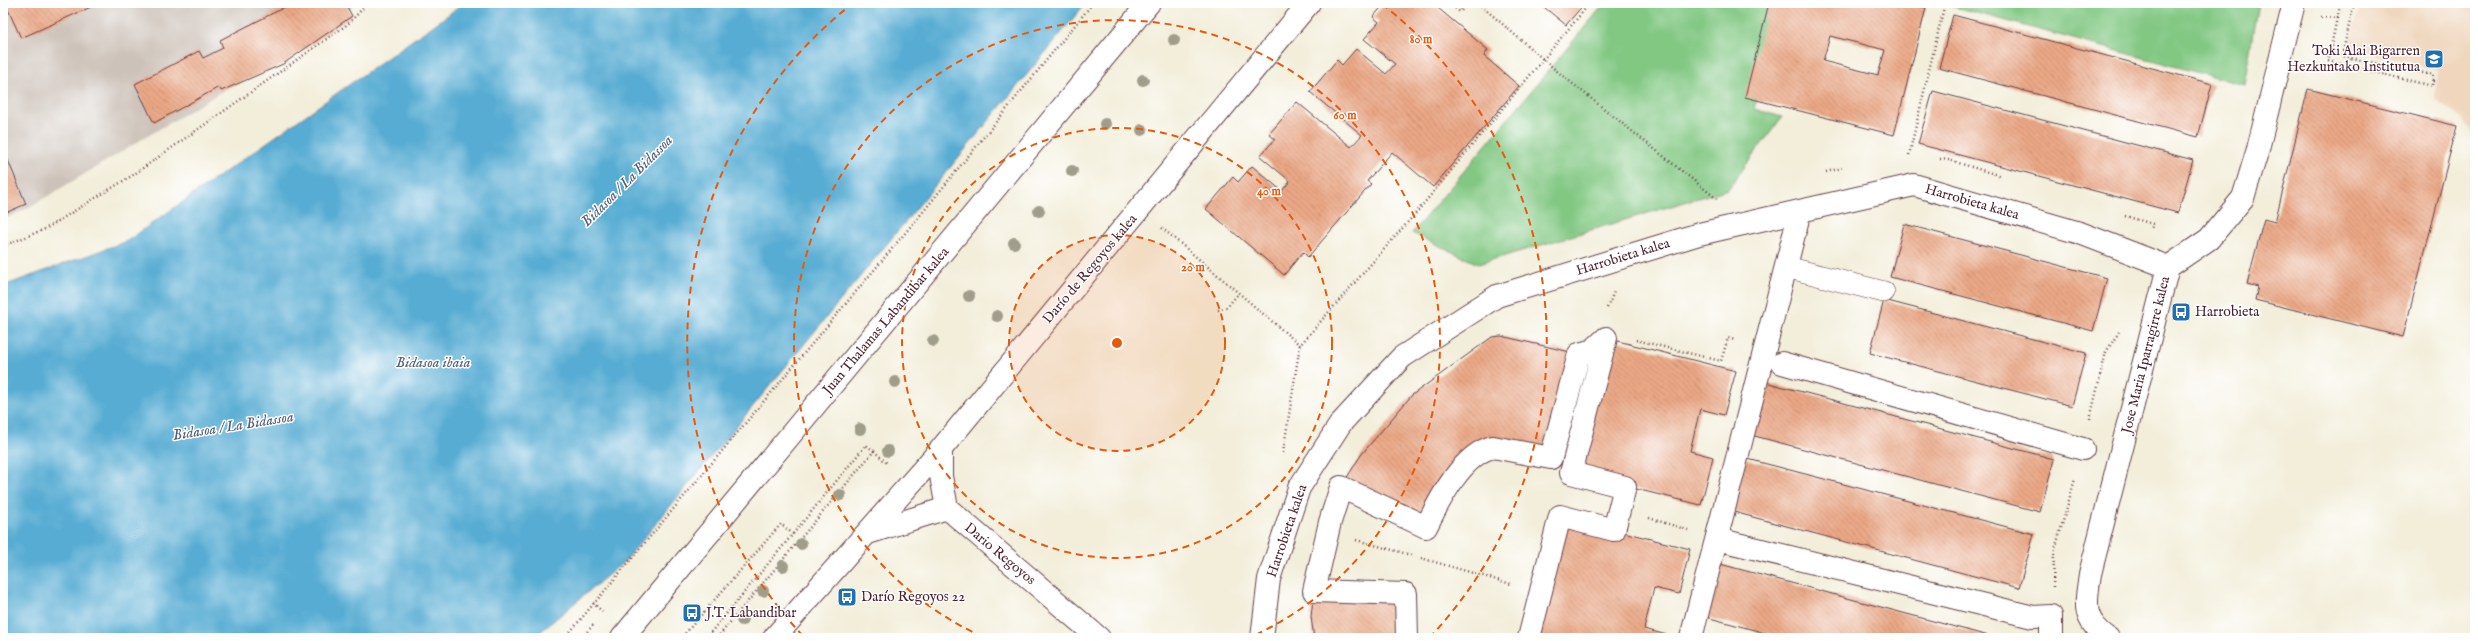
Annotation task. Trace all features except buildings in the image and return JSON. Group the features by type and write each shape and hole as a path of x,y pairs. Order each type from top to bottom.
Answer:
{"street":[{"name":"Juan Thalamas Labandibar kalea","path":"625,636 1149,3"},
{"name":"Darío de Regoyos kalea","path":"774,638 941,449 1310,3"},
{"name":"Jose Maria Iparragirre kalea","path":"2108,638 2095,629 2086,607 2090,574 2168,267 2209,238 2243,198 2258,149 2294,3"},
{"name":"Harrobieta kalea","path":"1262,638 1269,579 1299,488 1341,423 1402,358 1497,296 1699,234 1914,185 2080,233 2168,267"},
{"path":"1691,638 1800,211"},
{"path":"1407,638 1406,594 1314,592 1330,522 1341,487 1426,526 1442,494 1472,458 1486,448 1493,447 1551,458 1579,354 1593,350 1606,338 1571,473 1625,488 1620,510 1614,530 1560,516 1529,638"},
{"path":"1782,363 2083,449"},
{"path":"868,533 947,508 941,476 941,449"},
{"name":"Dario Regoyos","path":"947,508 1099,638"},
{"path":"1717,539 2033,617 2051,616 2051,638"}],"lane":[{"path":"1786,267 1884,292"}],"path":[{"path":"3,246 45,229 133,175 348,24 368,3"},
{"path":"565,638 922,213 1093,3"},
{"path":"1450,3 1460,12 1468,3"},
{"path":"1478,3 1544,58 1558,72 1719,201"},
{"path":"1283,453 1300,345 1415,214 1590,3"},
{"path":"1908,157 1945,3"},
{"path":"2341,3 2328,61 2432,86 2434,75 2342,56 2354,3"},
{"path":"2321,17 2338,18"},
{"path":"2432,81 2437,82"},
{"path":"1139,209 1300,345"},
{"path":"2142,258 2153,224"},
{"path":"1605,312 1614,290"},
{"path":"1218,310 1227,307 1239,293"},
{"path":"2051,616 2054,553 2083,449 2106,352 2123,326"},
{"path":"1633,339 1720,361"},
{"path":"706,638 866,445 888,463 884,469"},
{"path":"717,638 874,451"},
{"path":"1620,510 1717,539"},
{"path":"675,638 682,637 781,524 792,534"},
{"path":"1352,538 1515,585"}],"shaded area":[{"path":"3,3 355,3 342,19 28,208 3,220"},
{"name":"Toki Alai Bigarren Hezkuntako Institutua","path":"2361,3 2475,3 2475,135 2463,120 2435,99 2438,70 2348,48"}],"green space":[{"path":"1605,3 1777,3 1754,109 1782,117 1728,189 1478,264 1412,233"},
{"path":"1940,3 2258,3 2244,85"}],"water":[{"name":"Bidasoa ibaia","path":"462,3 1086,3 626,560 533,638 3,638 3,286 127,241 448,15"}],"place":[{"name":"Toki Alai Bigarren Hezkuntako Institutua","path":"2434,59"},
{"name":"Harrobieta","path":"2181,312"},
{"name":"Darío Regoyos 22","path":"847,597"},
{"name":"J.T. Labandibar","path":"692,613"}],"water label":[{"name":"Bidasoa / La Bidassoa","path":"627,181"},
{"name":"Bidasoa / La Bidassoa","path":"233,426"}]}
